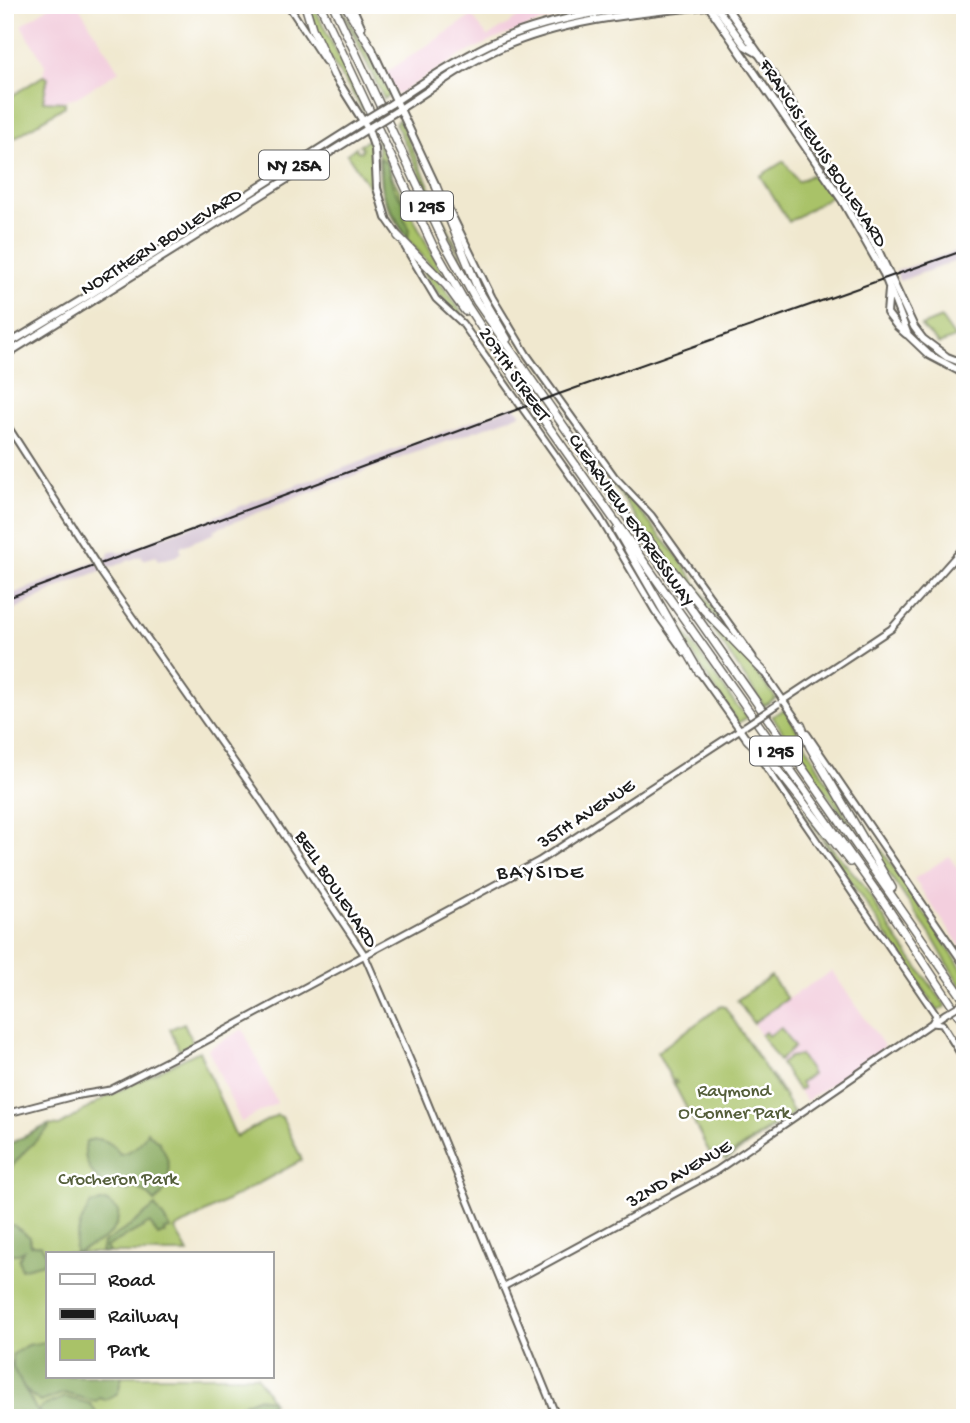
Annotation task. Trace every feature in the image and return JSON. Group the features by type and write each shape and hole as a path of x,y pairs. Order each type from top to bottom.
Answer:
{"highway":[{"path":"305,5 312,28 334,75"},
{"name":"CLEARVIEW EXPRESSWAY","path":"320,5 433,246 466,304 515,379 885,905 965,1025"},
{"name":"CLEARVIEW EXPRESSWAY","path":"333,5 461,274 496,330 965,1002"},
{"path":"345,5 372,49"},
{"path":"436,186 478,289 541,396"},
{"path":"398,236 446,285 515,379"},
{"path":"589,463 704,610 764,672"},
{"path":"586,479 699,672"},
{"path":"801,725 810,747 919,934"},
{"path":"747,739 776,768 820,827 885,905"}],"main road":[{"name":"NORTHERN BOULEVARD","path":"5,355 370,128 456,62 553,23 649,5"},
{"path":"715,5 745,47 761,55"},
{"name":"NORTHERN BOULEVARD","path":"5,346 366,119 396,106 497,45 603,18 715,5"},
{"name":"FRANCIS LEWIS BOULEVARD","path":"725,5 761,55 852,202 914,327 923,339 947,357 965,364"},
{"name":"FRANCIS LEWIS BOULEVARD","path":"708,6 842,200 873,251 908,335 929,355 965,374"},
{"path":"372,49 396,106 436,186"},
{"path":"334,75 370,128 375,149 377,188 386,218"}],"street":[{"path":"288,5 334,75"},
{"path":"352,5 372,49"},
{"name":"CLEARVIEW EXPRESSWAY","path":"436,186 492,297 527,355 614,476 651,515 764,672 781,702 801,725 965,965"},
{"path":"386,218 398,236"},
{"name":"207TH STREET","path":"398,236 436,299 462,323 600,519 655,611 743,727 747,739 936,1015 932,1023"},
{"name":"BELL BOULEVARD","path":"5,422 100,571 258,796 364,954 557,1418"},
{"name":"35TH AVENUE","path":"5,1114 74,1096 110,1090 201,1044 540,861 891,628 965,546"},
{"name":"32ND AVENUE","path":"503,1287 716,1171 965,1002"},
{"path":"932,1023 942,1024 965,1061"}],"shaded area":[{"path":"52,5 78,5 119,71 77,97 55,103 42,101 48,77 43,76 45,65 21,25"},
{"path":"537,5 626,5 580,12 495,39 456,58 397,95 385,73 472,16 488,37"},
{"path":"965,248 965,258 899,281 896,271"},
{"path":"514,406 521,414 213,530 215,533 180,547 181,552 176,556 158,561 156,556 143,560 141,556 68,583 5,614 5,597 108,557 109,552 115,550 120,553 140,546 153,538"},
{"path":"949,856 965,880 965,953 914,879"},
{"path":"832,971 885,1047 806,1101 737,1000 771,976 787,999"},
{"path":"243,1029 277,1103 241,1122 208,1049"}],"green space":[{"path":"307,5 313,5 364,112 325,50"},
{"path":"339,5 390,95 384,99"},
{"path":"43,76 48,77 43,101 65,102 65,106 8,142 5,138 5,100"},
{"path":"399,119 469,275 395,123"},
{"path":"377,137 393,178 446,281 409,240 386,204 381,185"},
{"path":"368,140 375,196 347,154 356,147 357,151 361,152 359,145"},
{"path":"380,158 386,163 394,190 403,201 404,218 409,228 408,239 383,195"},
{"path":"784,161 798,182 817,174 831,196 789,222 760,176"},
{"path":"419,260 448,293 471,330 437,292 417,263"},
{"path":"941,318 955,338 939,344 921,326"},
{"path":"591,453 679,558 731,635 676,574"},
{"path":"663,602 737,706 748,717 738,723 702,669"},
{"path":"697,606 740,652 776,698 764,706"},
{"path":"785,709 862,843 772,716"},
{"path":"832,777 965,973 965,994 932,937 881,862"},
{"path":"787,787 825,840 862,883 897,939 946,1006 938,1011"},
{"path":"771,976 787,999 753,1023 737,1000"},
{"name":"Raymond O'Conner Park","path":"721,1006 725,1007 782,1094 771,1074 794,1113 725,1161 786,1117 724,1159 715,1156 714,1161 674,1084 677,1083 675,1080 673,1082 657,1052"},
{"path":"184,1023 193,1043 179,1050 170,1029"},
{"path":"781,1028 794,1047 779,1061 761,1035 765,1032 768,1036"},
{"name":"Crocheron Park","path":"199,1051 236,1137 277,1115 282,1117 302,1160 175,1229 187,1252 46,1252 46,1378 258,1378 273,1403 245,1418 5,1418 5,1146 48,1125 59,1126 106,1097"},
{"path":"800,1055 812,1074 800,1083 803,1088 798,1090 781,1064 790,1057"},
{"path":"48,1125 49,1128 5,1175 5,1146"},
{"path":"147,1131 159,1142 169,1166 165,1189 155,1202 136,1188 132,1187 128,1191 108,1189 93,1174 85,1156 86,1142 101,1139 114,1146 120,1154 137,1146"},
{"path":"106,1201 118,1210 118,1219 111,1233 105,1238 75,1252 77,1235 91,1204"},
{"path":"155,1206 171,1229 164,1230 165,1233 158,1236 150,1223 106,1247 108,1252 101,1252 103,1243"},
{"path":"5,1224 13,1225 30,1237 30,1245 41,1245 46,1254 44,1263 21,1269 19,1260 23,1251 18,1254 5,1254"},
{"path":"46,1342 46,1378 122,1378 118,1393 105,1400 100,1398 96,1402 64,1393 41,1402 25,1389 12,1362 12,1355 27,1345"},
{"path":"5,1354 41,1418 5,1418"},
{"path":"65,1397 91,1404 99,1418 43,1418 39,1410 41,1407"},
{"path":"257,1398 271,1400 273,1403 251,1415 252,1418 226,1418 242,1404"}],"railway":[{"path":"5,599 559,394 965,250"}],"district":[{"name":"BAYSIDE","path":"541,871"}]}
